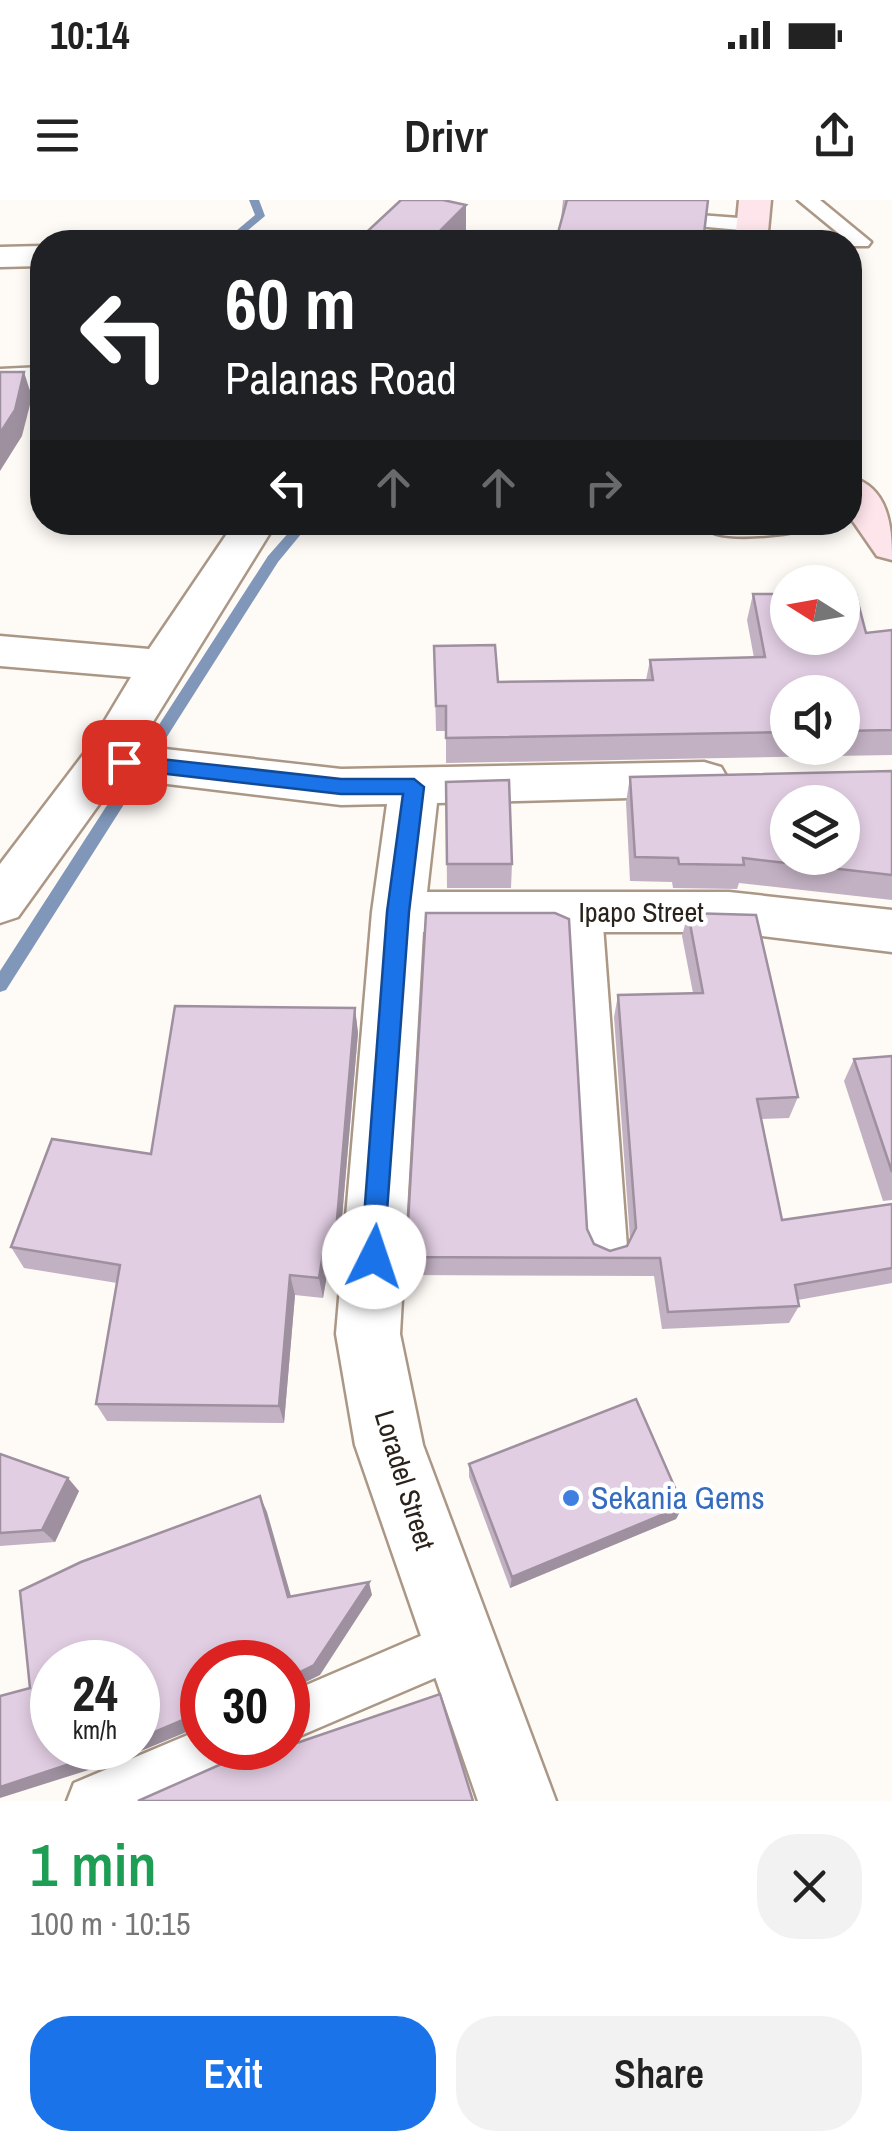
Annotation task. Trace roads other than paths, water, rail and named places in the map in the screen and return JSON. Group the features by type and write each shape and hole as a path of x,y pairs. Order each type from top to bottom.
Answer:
{"street":[{"path":"0,257 30,256"},
{"path":"0,380 30,379"},
{"path":"0,903 133,762 161,664 247,535"},
{"path":"0,651 161,664"},
{"path":"133,762 341,787 756,778"},
{"name":"Loradel Street","path":"414,787 398,912 368,1334 389,1445 517,1801"},
{"name":"Ipapo Street","path":"398,912 729,912 889,938"}],"lane":[{"path":"808,200 846,230"},
{"path":"637,216 753,223"},
{"path":"585,912 607,1246"},
{"path":"310,1708 460,1644"},
{"path":"92,1801 180,1764"}],"waterway":[{"path":"243,230 260,216 254,200"},
{"path":"0,985 273,559 294,535"}],"place":[{"name":"Sekania Gems","path":"571,1498"}]}
